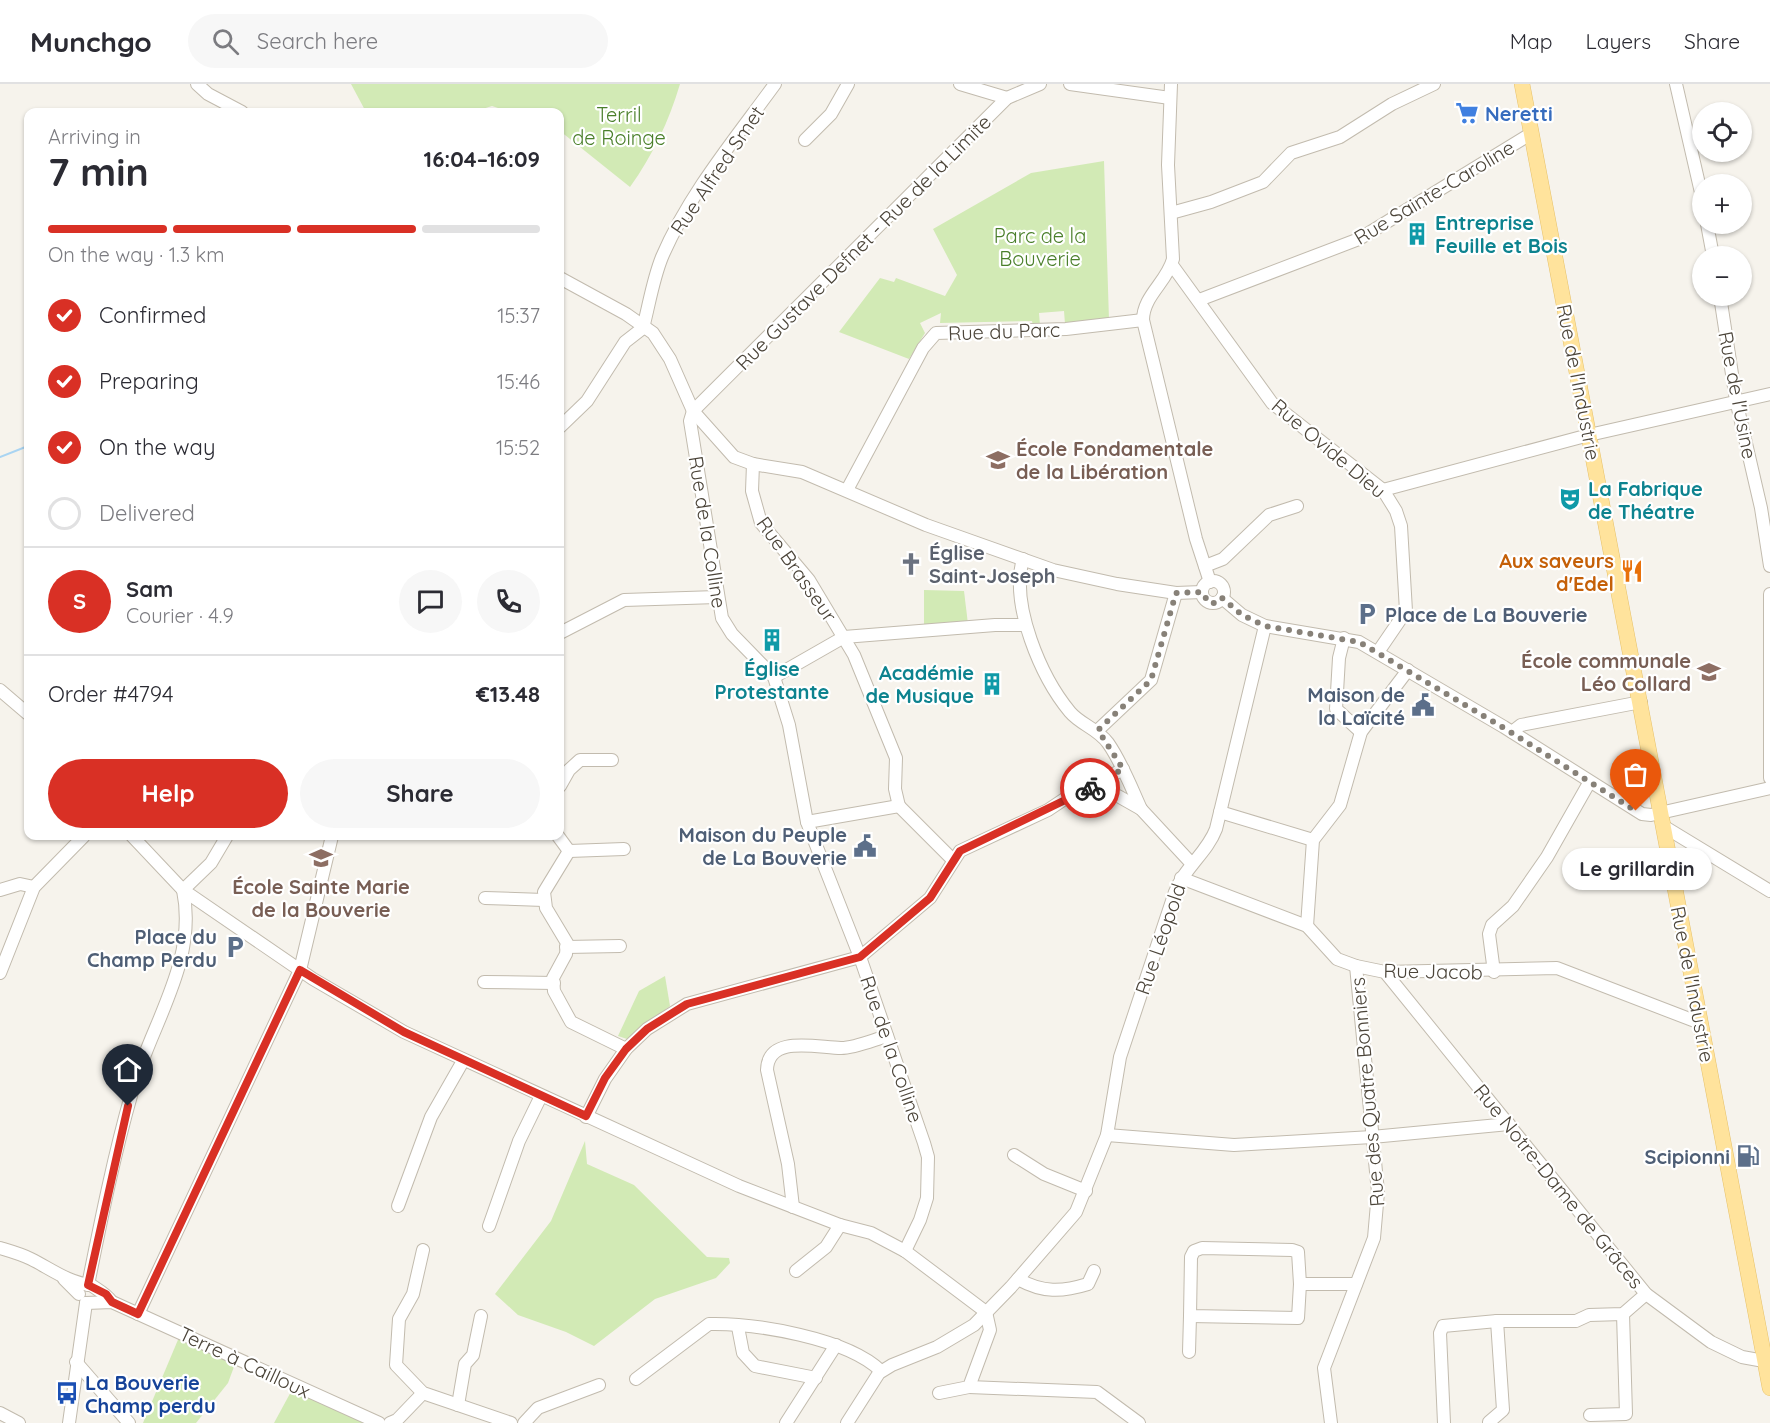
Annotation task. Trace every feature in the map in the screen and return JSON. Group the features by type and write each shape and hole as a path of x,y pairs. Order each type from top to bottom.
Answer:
{"main road":[{"name":"Rue de l'Industrie","path":"1522,84 1770,1388"}],"street":[{"name":"Rue Alfred Smet","path":"643,328 661,260 675,229 689,204 775,84"},
{"path":"805,140 831,114 848,84"},
{"path":"960,84 1007,98"},
{"name":"Rue Gustave Defnet - Rue de la Limite","path":"693,411 1007,98 1040,84"},
{"path":"1070,84 1170,98"},
{"path":"1171,84 1168,165 1174,254 1172,265 1147,303 1143,320 1210,582"},
{"path":"1171,213 1210,202 1263,182 1291,153 1340,137 1392,104 1434,84"},
{"path":"1676,84 1697,174"},
{"path":"200,85 208,94 234,108"},
{"name":"Rue Sainte-Caroline","path":"1199,300 1359,239 1532,133"},
{"name":"Rue Ovide Dieu","path":"1172,265 1272,403 1383,490 1396,511 1401,526 1406,611 1378,652"},
{"path":"564,280 606,302 654,333 670,359 693,411 734,457 753,464 802,472 907,517 1023,560 1082,578 1176,593 1202,592"},
{"name":"Rue de l'Usine","path":"1722,306 1736,400 1761,508 1770,566"},
{"name":"Rue du Parc","path":"847,490 930,337 949,331 1044,329 1143,320"},
{"path":"564,423 587,401 625,342 643,328"},
{"path":"1383,490 1589,435 1770,394"},
{"name":"Rue de la Colline","path":"693,411 690,421 722,618 732,634 774,678 789,725 807,822 860,957 928,1157 927,1198 906,1251"},
{"name":"Rue Brasseur","path":"753,464 752,491 760,523 809,580 844,637 896,758 895,789 899,806"},
{"path":"1205,566 1223,559 1269,515 1297,506"},
{"path":"1023,560 1019,574 1019,590 1025,625 1057,694 1072,714 1098,730 1123,769 1141,809"},
{"path":"1210,582 1222,585 1224,592 1217,603 1209,603 1202,592 1205,585 1210,582"},
{"path":"1098,730 1151,680 1176,593"},
{"path":"1770,594 1770,778"},
{"path":"564,631 624,600 717,597"},
{"path":"1222,598 1242,615 1265,626 1355,640 1378,652 1512,732 1641,814 1661,819 1770,891"},
{"path":"774,678 844,637 995,625 1025,625"},
{"name":"Rue Léopold","path":"881,1371 956,1336 986,1312 1070,1221 1086,1191 1107,1135 1122,1048 1181,878 1210,842 1220,812 1265,626"},
{"path":"1344,638 1339,658 1336,708 1361,732"},
{"path":"1307,926 1313,840 1340,805 1361,732 1408,670"},
{"path":"0,690 24,711"},
{"path":"1512,732 1521,725 1641,702"},
{"path":"564,779 569,770 580,760 612,760"},
{"path":"586,1116 605,1078 626,1049 647,1029 687,1004 860,957 930,898 960,851 1123,769"},
{"path":"1494,972 1489,934 1492,925 1513,906 1547,857 1589,783"},
{"path":"1661,819 1770,788"},
{"path":"1087,789 1118,796 1141,809 1192,864"},
{"path":"807,822 899,806 953,860"},
{"path":"1220,812 1313,840"},
{"path":"0,973 19,930 34,887 80,840"},
{"path":"136,840 183,890 300,970 404,1032 463,1061 758,1193 840,1225 871,1233 906,1251 986,1312 990,1330 969,1388"},
{"path":"183,890 211,863 225,840"},
{"path":"138,1314 300,970 331,840"},
{"path":"561,840 569,851"},
{"path":"569,851 624,849"},
{"path":"569,851 544,892 546,908 567,943 566,954 553,978 554,991 571,1022 626,1049"},
{"name":"Rue Jacob","path":"1181,878 1307,926 1337,959 1356,966 1385,972 1494,972 1557,968 1700,1023"},
{"path":"0,890 20,884 34,887"},
{"path":"69,1423 76,1362 88,1293 132,1089 179,968 187,911 183,890"},
{"path":"485,898 544,900"},
{"path":"566,947 620,946"},
{"name":"Rue des Quatre Bonniers","path":"1331,1423 1324,1368 1374,1238 1377,1217 1378,1192 1356,966"},
{"name":"Rue Notre-Dame de Grâces","path":"1385,972 1646,1294 1711,1342 1742,1357 1764,1361"},
{"path":"484,982 554,983"},
{"path":"793,1207 788,1164 767,1070 768,1058 772,1053 790,1046 844,1048 886,1036"},
{"path":"398,1206 431,1117 463,1061"},
{"path":"489,1226 519,1141 541,1096"},
{"path":"1107,1135 1234,1145 1372,1137 1509,1124"},
{"path":"1014,1155 1044,1174 1086,1191"},
{"path":"796,1271 826,1247 840,1225"},
{"name":"Terre à Cailloux","path":"0,1248 28,1258 88,1293 106,1294 112,1302 379,1423"},
{"path":"1189,1352 1191,1257 1194,1251 1202,1248 1299,1252 1301,1259 1298,1318 1190,1316"},
{"path":"423,1250 413,1294 399,1319 396,1365 423,1393 511,1423"},
{"path":"1018,1279 1043,1290 1064,1291 1088,1284 1094,1271"},
{"path":"1300,1284 1356,1284"},
{"path":"1444,1423 1440,1333 1443,1326 1497,1321 1576,1321 1589,1316 1623,1314 1646,1294"},
{"path":"1590,1415 1626,1414 1623,1314"},
{"path":"458,1405 465,1364 473,1355 481,1317"},
{"path":"1477,1423 1489,1423 1503,1410 1497,1321"},
{"path":"636,1379 683,1341 709,1324 804,1335 836,1345 881,1371 847,1423"},
{"path":"738,1327 743,1353 755,1366 816,1378"},
{"path":"786,1423 836,1345"},
{"path":"76,1362 129,1423"},
{"path":"524,1423 538,1408 599,1385"},
{"path":"939,1393 969,1388 1097,1392 1139,1423"},
{"path":"390,1423 397,1420 423,1393"},
{"path":"0,1413 19,1423"}],"green space":[{"name":"Terril de Roinge","path":"351,84 680,84 660,137 630,187 564,134 564,108 498,108 492,106 486,108 364,108"},
{"name":"Parc de la Bouverie","path":"1104,161 1109,320 1065,324 1064,311 1039,313 1040,325 1033,326 1032,321 940,323 941,313 920,323 925,333 909,359 839,332 880,278 894,282 896,278 945,296 957,275 933,229 1031,173"},
{"path":"924,590 964,591 968,624 924,627"},
{"path":"665,976 670,1006 627,1039 618,1036 639,991"},
{"path":"585,1141 587,1164 634,1185 707,1257 729,1258 730,1263 716,1278 655,1299 594,1346 566,1332 518,1315 495,1294 551,1221"},
{"path":"180,1335 235,1364 228,1383 196,1423 143,1423"},
{"path":"293,1388 366,1423 274,1423"}],"waterway":[{"path":"0,457 24,448"}],"way so far":[{"path":"1090,788 1123,769 1110,745 1098,730 1135,698 1151,680 1176,593 1195,591 1202,592 1209,603 1217,603 1222,598 1234,610 1265,626 1350,638 1359,642 1401,665 1636,811"}],"place":[{"name":"Neretti","path":"1467,113"},
{"name":"Entreprise Feuille et Bois","path":"1417,234"},
{"name":"École Fondamentale de la Libération","path":"998,460"},
{"name":"La Fabrique de Théatre","path":"1570,499"},
{"name":"Église Saint-Joseph","path":"911,564"},
{"name":"Aux saveurs d'Edel","path":"1632,571"},
{"name":"Place de La Bouverie","path":"1367,614"},
{"name":"Église Protestante","path":"772,640"},
{"name":"École communale Léo Collard","path":"1709,672"},
{"name":"Académie de Musique","path":"992,684"},
{"name":"Maison de la Laïcité","path":"1423,705"},
{"name":"Le grillardin","path":"1636,811"},
{"name":"Maison du Peuple de La Bouverie","path":"865,846"},
{"name":"École Sainte Marie de la Bouverie","path":"321,858"},
{"name":"Place du Champ Perdu","path":"235,947"},
{"name":"Scipionni","path":"1748,1156"},
{"name":"La Bouverie Champ perdu","path":"67,1393"}],"route":[{"path":"128,1106 88,1285 94,1287 97,1292 106,1294 112,1302 138,1314 300,970 313,980 404,1032 586,1116 605,1078 626,1049 647,1029 687,1004 860,957 930,898 960,851 1090,788"}]}
